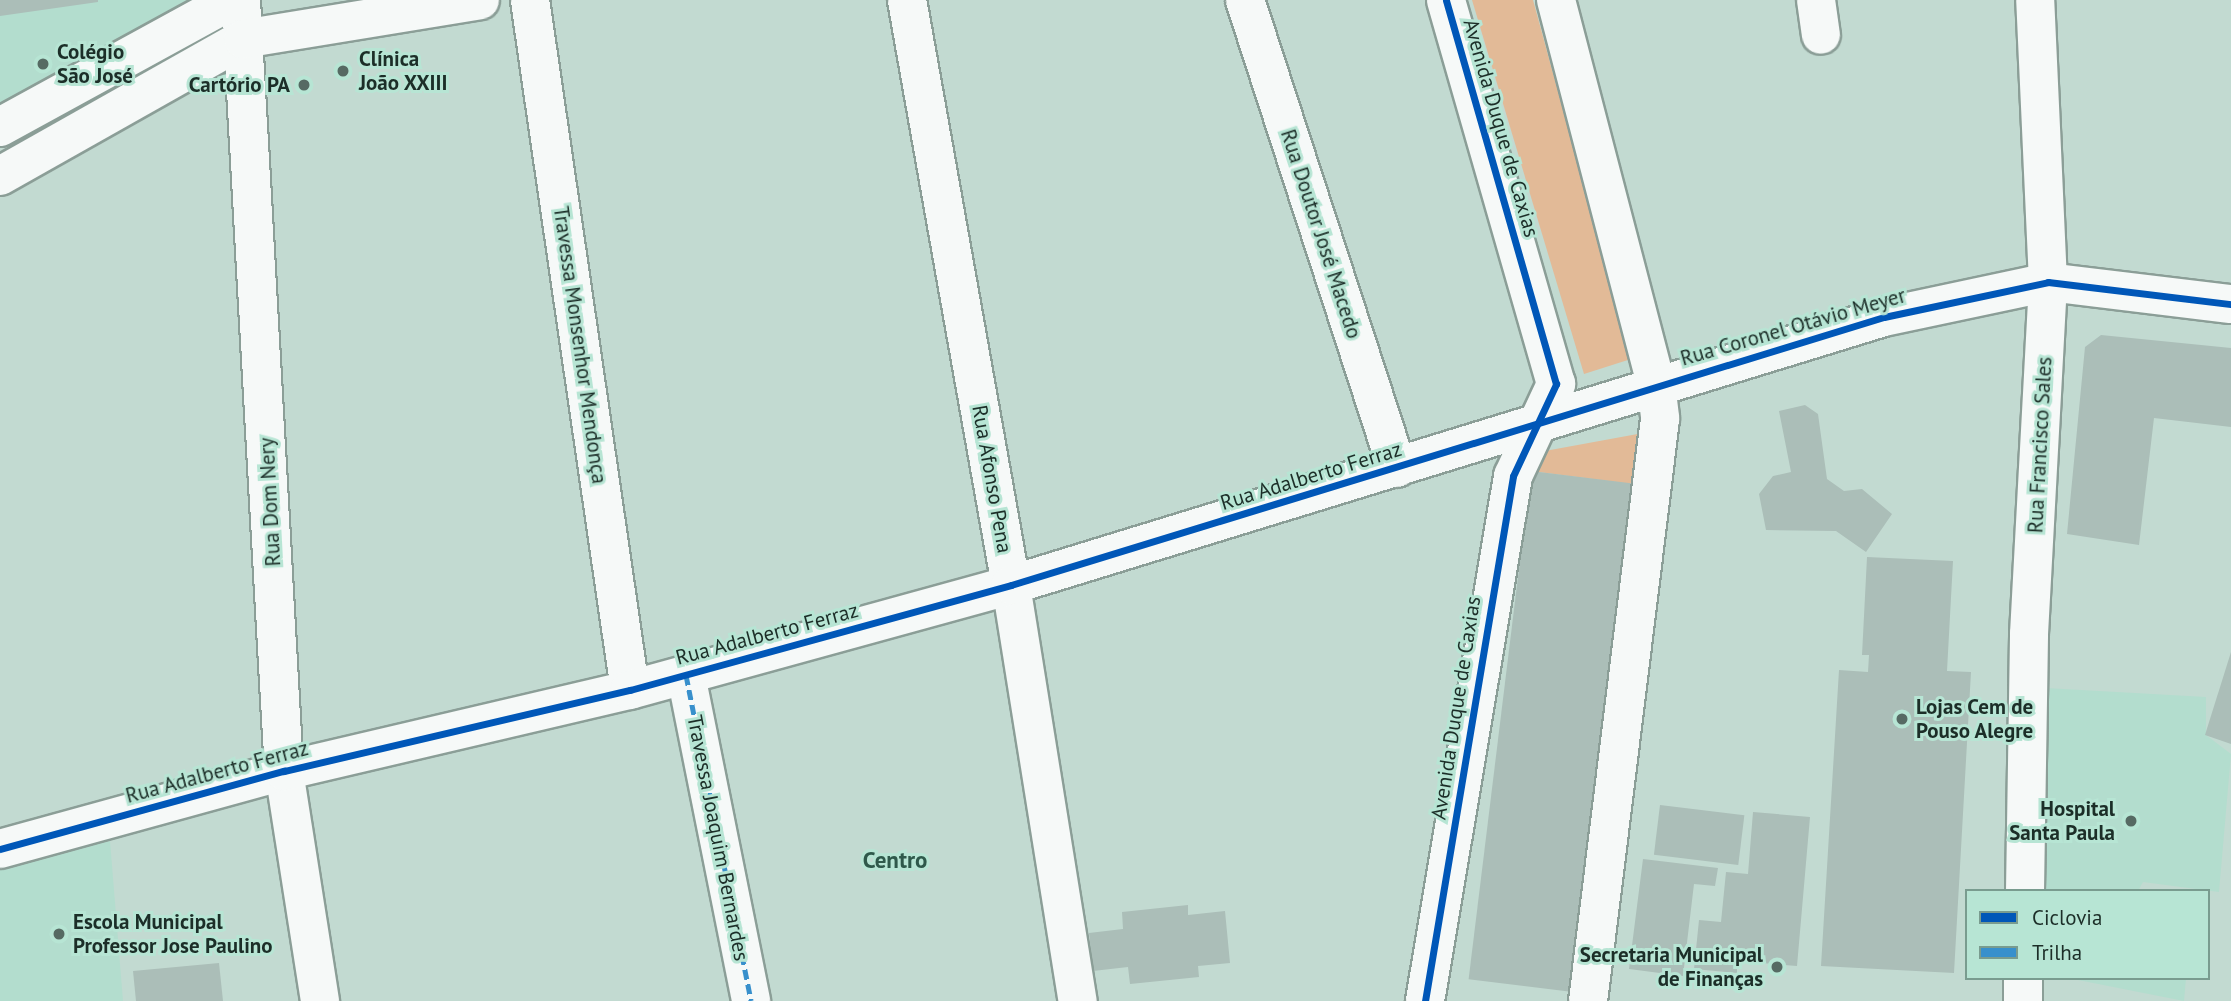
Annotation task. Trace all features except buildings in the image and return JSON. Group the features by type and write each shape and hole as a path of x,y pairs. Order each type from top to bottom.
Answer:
{"street":[{"path":"0,127 232,0"},
{"name":"Rua Dom Nery","path":"241,0 284,771 320,1001"},
{"path":"0,176 243,39 481,0"},
{"name":"Travessa Monsenhor Mendonça","path":"530,0 630,690"},
{"name":"Rua Afonso Pena","path":"907,0 1011,585 1078,1001"},
{"name":"Rua Doutor José Macedo","path":"1245,0 1397,468"},
{"name":"Avenida Duque de Caxias","path":"1425,1001 1513,476 1556,384 1446,0"},
{"path":"1556,0 1656,384 1660,419 1588,1001"},
{"name":"Rua Francisco Sales","path":"2025,889 2029,634 2048,282 2035,0"},
{"name":"Rua Coronel Otávio Meyer","path":"1656,384 1884,317 2048,282 2231,304"},
{"path":"1535,425 1656,384"},
{"name":"Rua Adalberto Ferraz","path":"0,849 284,771 686,675 1011,585 1535,425"},
{"name":"Travessa Joaquim Bernardes","path":"686,675 751,1001"},
{"path":"2023,1001 2024,980"}],"shaded area":[{"name":"Colégio São José","path":"0,0 209,0 0,112"},
{"path":"1472,0 1533,0 1631,359 1584,374"},
{"path":"1643,433 1639,485 1531,471 1534,453"},
{"name":"Hospital Santa Paula","path":"2028,687 2206,697 2206,735 2231,754 2219,892 2143,882 2139,889 2042,889"},
{"name":"Escola Municipal Professor Jose Paulino","path":"110,841 123,1001 0,1001 0,867"},
{"path":"2078,980 2186,980 2184,1001"}],"marked path":[{"path":"686,675 751,1001"}],"cycle path":[{"path":"1425,1001 1513,476 1556,384 1446,0"},
{"path":"0,849 284,771 630,690 1011,585 1884,317 2048,282 2231,304"}],"place":[{"name":"Colégio São José","path":"43,64"},
{"name":"Clínica João XXIII","path":"343,71"},
{"name":"Cartório PA","path":"304,85"},
{"name":"Lojas Cem de Pouso Alegre","path":"1902,719"},
{"name":"Hospital Santa Paula","path":"2131,821"},
{"name":"Escola Municipal Professor Jose Paulino","path":"59,934"},
{"name":"Secretaria Municipal de Finanças","path":"1777,967"}],"district":[{"name":"Centro","path":"895,860"}]}
